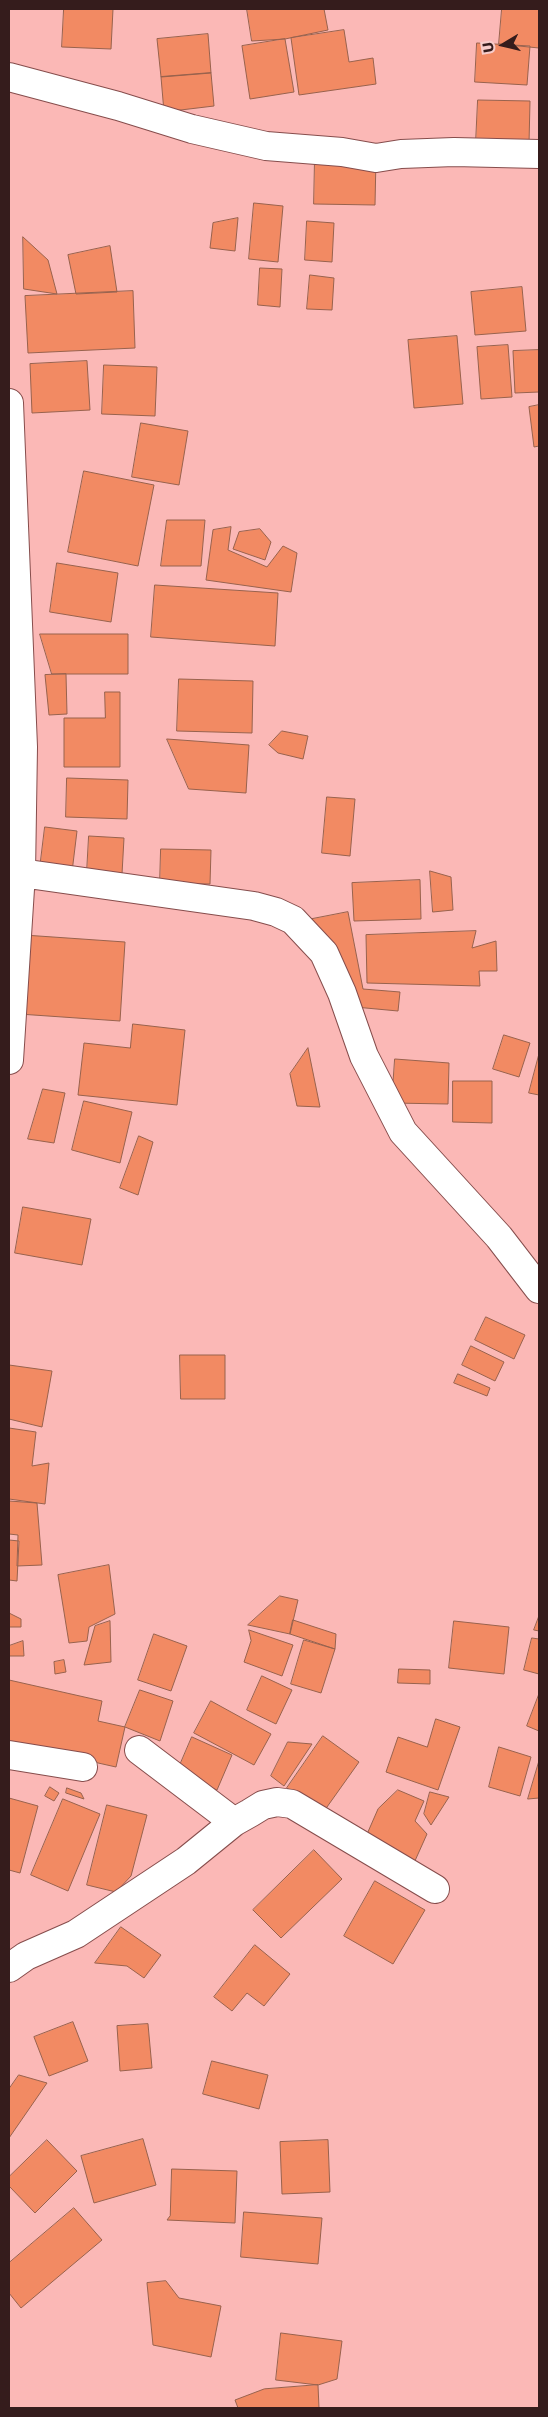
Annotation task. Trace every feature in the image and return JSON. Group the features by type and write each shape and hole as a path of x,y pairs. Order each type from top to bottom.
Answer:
{"street":[{"path":"9,76 118,106 192,129 266,146 342,152 376,158 401,154 454,152 539,154"},
{"path":"9,403 22,718 21,873 9,1060"},
{"path":"21,873 254,906 276,912 293,920 324,953 342,993 364,1056 403,1132 499,1237 539,1289"},
{"path":"139,1750 234,1822"},
{"path":"9,1755 83,1767"},
{"path":"9,1968 26,1956 76,1934 186,1861 234,1822 263,1805 277,1802 292,1804 435,1889"}],"building":[{"path":"64,9 113,9 111,49 62,47"},
{"path":"247,9 324,9 328,30 285,39 252,41"},
{"path":"502,9 539,9 539,48 499,44"},
{"path":"344,30 349,62 373,58 376,84 299,95 291,38"},
{"path":"208,34 211,73 161,77 157,39"},
{"path":"285,39 294,92 250,99 242,46"},
{"path":"477,43 530,46 527,85 475,82"},
{"path":"211,73 214,106 164,112 161,77"},
{"path":"478,100 530,101 529,144 476,142"},
{"path":"315,157 376,158 375,205 314,204"},
{"path":"254,203 283,206 278,262 249,259"},
{"path":"238,218 235,251 210,248 213,223"},
{"path":"307,221 334,223 332,262 305,260"},
{"path":"23,237 48,260 57,294 24,289"},
{"path":"110,246 117,292 76,294 68,255"},
{"path":"260,268 282,269 280,307 258,305"},
{"path":"310,275 334,278 332,310 307,309"},
{"path":"522,287 526,331 475,335 471,292"},
{"path":"133,291 135,348 28,353 25,296"},
{"path":"457,336 463,404 414,408 408,340"},
{"path":"508,345 512,397 481,399 477,347"},
{"path":"539,350 539,392 515,393 513,351"},
{"path":"87,361 90,410 32,413 30,364"},
{"path":"104,365 157,367 155,416 102,414"},
{"path":"539,405 539,446 534,447 529,407"},
{"path":"141,423 188,431 179,485 132,477"},
{"path":"84,471 154,485 138,566 68,552"},
{"path":"167,520 205,520 201,566 161,566"},
{"path":"231,527 228,550 267,567 283,546 297,553 291,592 206,580 213,530"},
{"path":"260,529 271,542 265,560 233,549 239,532"},
{"path":"57,563 118,573 111,622 50,612"},
{"path":"155,585 278,593 275,646 151,637"},
{"path":"40,634 128,634 128,674 52,674"},
{"path":"66,674 67,714 49,715 45,675"},
{"path":"179,679 253,681 252,733 177,731"},
{"path":"105,692 120,692 120,767 64,767 64,718 105,718"},
{"path":"282,731 308,736 303,759 278,753 269,745"},
{"path":"167,739 249,745 246,793 189,789"},
{"path":"67,778 128,780 127,819 66,817"},
{"path":"327,797 355,799 350,856 322,853"},
{"path":"45,827 77,831 72,872 40,868"},
{"path":"89,836 124,838 122,874 87,872"},
{"path":"161,849 211,850 210,884 160,883"},
{"path":"430,871 451,877 453,910 433,912"},
{"path":"420,880 421,919 354,921 352,883"},
{"path":"348,912 363,989 400,992 398,1011 355,1007 302,921"},
{"path":"476,931 472,948 496,941 497,971 479,971 480,986 367,983 366,935"},
{"path":"24,935 125,942 120,1021 19,1014"},
{"path":"133,1024 185,1030 177,1105 78,1095 84,1043 130,1048"},
{"path":"504,1035 530,1043 519,1077 493,1069"},
{"path":"308,1048 320,1107 297,1106 290,1074"},
{"path":"539,1054 539,1095 529,1093"},
{"path":"395,1059 449,1063 448,1104 392,1103"},
{"path":"453,1081 492,1081 492,1123 453,1122"},
{"path":"43,1089 65,1093 54,1143 28,1139"},
{"path":"84,1101 132,1112 120,1163 72,1150"},
{"path":"139,1136 153,1142 138,1195 120,1188"},
{"path":"23,1207 91,1219 82,1265 15,1253"},
{"path":"486,1317 525,1335 514,1359 475,1340"},
{"path":"471,1346 504,1362 495,1381 462,1365"},
{"path":"180,1355 225,1355 225,1399 181,1399"},
{"path":"9,1365 52,1371 42,1427 9,1419"},
{"path":"458,1374 490,1388 487,1396 454,1383"},
{"path":"9,1428 36,1432 32,1466 49,1463 45,1504 9,1499"},
{"path":"9,1501 37,1503 42,1565 17,1566 18,1535 9,1534"},
{"path":"9,1540 19,1541 17,1581 9,1580"},
{"path":"109,1565 115,1614 89,1627 87,1641 69,1643 58,1575"},
{"path":"280,1596 298,1600 290,1634 248,1625"},
{"path":"9,1613 21,1619 21,1627 9,1627"},
{"path":"539,1616 539,1631 534,1630"},
{"path":"293,1620 336,1634 335,1649 290,1634"},
{"path":"110,1621 111,1662 84,1665 95,1626"},
{"path":"454,1621 509,1627 504,1674 449,1668"},
{"path":"249,1630 293,1645 282,1676 244,1662 251,1641"},
{"path":"154,1634 187,1646 171,1691 138,1680"},
{"path":"532,1638 539,1639 539,1674 524,1670"},
{"path":"304,1640 335,1649 321,1693 291,1684"},
{"path":"23,1641 24,1656 9,1656 9,1646"},
{"path":"64,1660 66,1672 55,1674 54,1662"},
{"path":"399,1669 430,1670 430,1684 398,1683"},
{"path":"262,1676 292,1690 276,1724 247,1710"},
{"path":"9,1680 102,1701 98,1721 125,1727 116,1767 9,1743"},
{"path":"140,1690 173,1701 160,1741 125,1727"},
{"path":"539,1694 539,1731 527,1726"},
{"path":"211,1701 271,1734 254,1765 194,1733"},
{"path":"436,1719 460,1727 438,1790 386,1772 398,1737 427,1747"},
{"path":"323,1736 359,1762 322,1814 287,1788"},
{"path":"192,1737 232,1755 217,1790 177,1772"},
{"path":"288,1742 312,1744 284,1786 271,1776"},
{"path":"499,1747 531,1757 520,1796 489,1787"},
{"path":"539,1761 539,1798 528,1799"},
{"path":"50,1787 59,1793 54,1801 45,1796"},
{"path":"67,1788 81,1793 84,1799 66,1793"},
{"path":"398,1790 424,1801 415,1821 427,1834 414,1863 364,1841 378,1809"},
{"path":"430,1792 449,1797 431,1825 424,1814"},
{"path":"9,1798 38,1806 20,1873 9,1870"},
{"path":"63,1799 100,1814 68,1891 31,1875"},
{"path":"107,1805 147,1815 131,1876 116,1892 87,1885"},
{"path":"314,1850 342,1879 281,1938 253,1910"},
{"path":"375,1881 425,1910 393,1964 344,1936"},
{"path":"121,1927 161,1955 144,1978 127,1966 95,1963"},
{"path":"255,1945 290,1974 264,2006 247,1993 232,2011 214,1997"},
{"path":"73,2022 88,2061 49,2076 34,2037"},
{"path":"148,2024 152,2068 120,2071 117,2026"},
{"path":"212,2061 268,2075 259,2109 203,2094"},
{"path":"19,2075 47,2083 9,2138 9,2089"},
{"path":"143,2139 156,2185 94,2203 81,2156"},
{"path":"47,2140 77,2171 35,2213 9,2186 9,2177"},
{"path":"328,2140 330,2192 282,2194 280,2142"},
{"path":"172,2169 237,2171 235,2223 167,2220 170,2216"},
{"path":"74,2208 102,2240 21,2308 9,2293 9,2263"},
{"path":"244,2212 322,2218 318,2264 241,2257"},
{"path":"166,2281 179,2298 221,2306 211,2357 153,2345 147,2283"},
{"path":"281,2333 342,2341 337,2379 318,2385 276,2380"},
{"path":"318,2385 319,2408 238,2408 235,2400 264,2389"}]}
